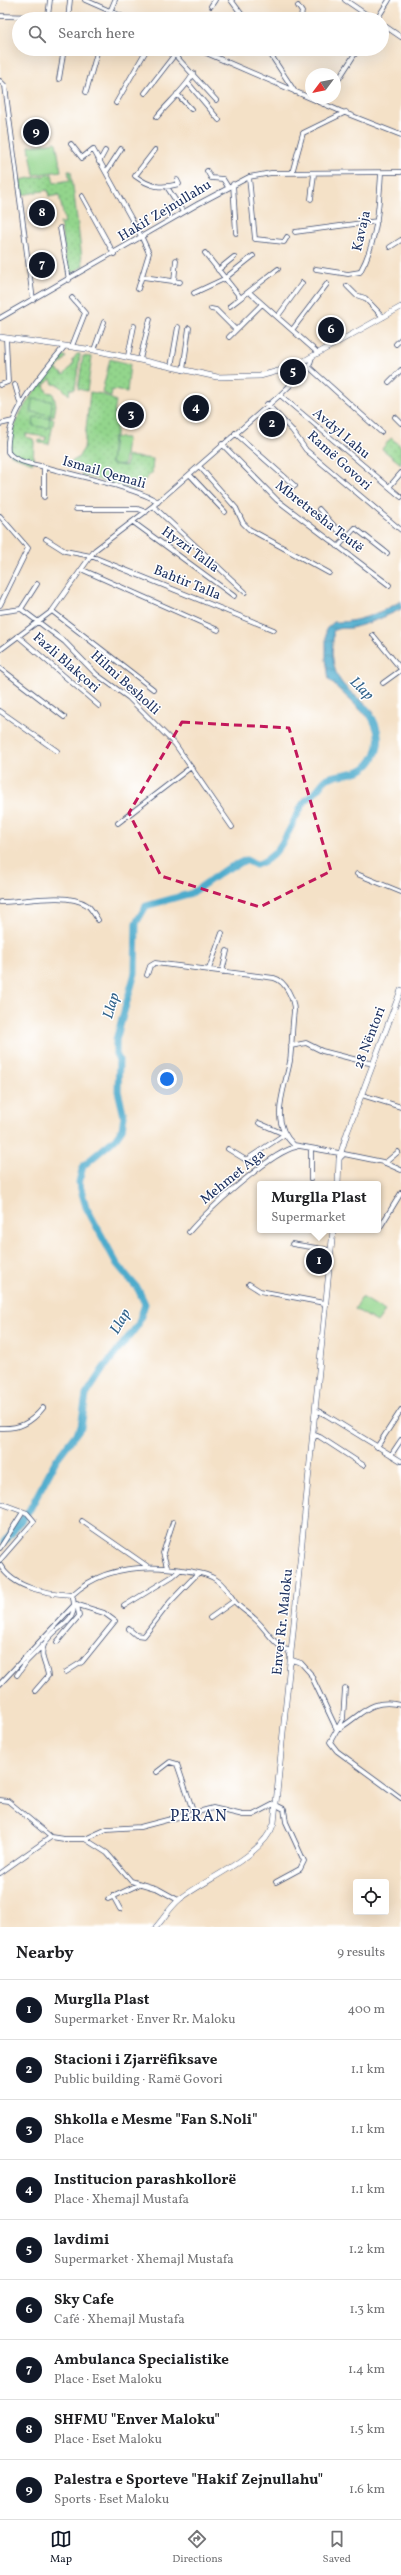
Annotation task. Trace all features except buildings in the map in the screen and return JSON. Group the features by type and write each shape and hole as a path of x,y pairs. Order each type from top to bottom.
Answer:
{"main road":[{"path":"0,337 72,346 128,356 217,377 260,376 285,371 401,307"},
{"name":"28 Nëntori","path":"340,1158 401,990"},
{"path":"338,1181 340,1158"},
{"name":"Enver Rr. Maloku","path":"156,1927 178,1900 262,1844 272,1829 276,1805 333,1233"}],"street":[{"path":"48,12 50,0"},
{"path":"69,12 70,0"},
{"path":"85,0 110,12 115,0"},
{"path":"211,6 215,0"},
{"path":"231,0 240,12"},
{"path":"345,0 363,12"},
{"path":"382,12 390,0"},
{"path":"298,6 302,12"},
{"path":"0,16 12,16"},
{"path":"389,29 401,37"},
{"path":"59,79 63,56"},
{"path":"86,92 96,56"},
{"path":"116,102 142,56"},
{"path":"144,93 174,56"},
{"path":"176,56 216,100"},
{"path":"213,56 305,96"},
{"path":"272,56 295,92"},
{"path":"341,75 353,56"},
{"path":"157,117 188,83 193,73"},
{"path":"0,80 5,86 33,300"},
{"path":"188,83 219,120"},
{"path":"177,94 191,109"},
{"path":"323,104 401,135"},
{"path":"292,173 303,133 344,113"},
{"path":"71,144 82,158 93,149 149,253 143,277 138,289"},
{"path":"106,172 121,149"},
{"path":"155,150 135,176 154,186 167,187 179,184 177,180"},
{"path":"99,162 105,151"},
{"name":"Hakif Zejnullahu","path":"207,171 210,178 223,179 228,187"},
{"name":"Hakif Zejnullahu","path":"0,318 142,238 183,212 233,184 249,177 261,174 401,172"},
{"name":"Kavaja","path":"316,269 348,274 360,272 370,254 377,221 381,173"},
{"path":"311,199 314,174"},
{"path":"249,177 255,239 284,242 287,237"},
{"path":"233,184 236,233"},
{"path":"167,187 183,212"},
{"name":"Hakif Zejnullahu","path":"82,196 114,254"},
{"path":"295,232 377,221"},
{"path":"60,228 69,280"},
{"path":"390,247 401,240"},
{"path":"205,253 224,279 240,297"},
{"path":"194,293 224,279 253,256"},
{"path":"218,270 234,257"},
{"path":"174,282 176,260"},
{"path":"230,306 278,269"},
{"path":"143,277 180,282"},
{"path":"278,316 302,283"},
{"path":"292,330 327,284"},
{"path":"347,286 356,295 365,298 383,317"},
{"path":"249,292 278,316 318,353"},
{"path":"72,298 85,313 72,346"},
{"path":"229,337 262,304"},
{"path":"211,309 216,310 236,330"},
{"path":"140,359 150,320"},
{"path":"94,350 104,322"},
{"path":"128,356 134,326"},
{"path":"170,367 178,327"},
{"path":"183,370 189,328"},
{"path":"0,385 8,382 6,338"},
{"path":"396,344 401,339"},
{"name":"Ismail Qemali","path":"65,346 21,406 13,421 8,452 10,456 146,496 158,502"},
{"path":"0,650 52,611 96,550 158,502 190,475 267,404 280,395 309,367 312,357"},
{"path":"309,367 381,432"},
{"path":"389,382 401,370"},
{"path":"15,384 21,406"},
{"name":"Avdyl Lahu","path":"280,395 401,498"},
{"name":"Ramë Govori","path":"267,404 292,430 306,450 401,530"},
{"path":"395,417 401,422"},
{"path":"0,424 13,421"},
{"path":"235,433 295,486"},
{"name":"Mbretresha Teutë","path":"222,444 277,500 389,585"},
{"path":"199,466 236,508 243,523 249,529 329,573"},
{"name":"Ismail Qemali","path":"44,467 44,497"},
{"path":"389,487 401,472"},
{"path":"190,475 224,512"},
{"path":"153,506 245,592"},
{"path":"76,509 138,509 146,512"},
{"path":"319,509 346,538"},
{"path":"0,516 28,548 0,605"},
{"name":"Hyzri Talla","path":"133,522 234,596"},
{"path":"338,547 357,528 387,554"},
{"path":"46,539 65,551 91,556"},
{"name":"Bahtir Talla","path":"91,556 274,630"},
{"path":"83,570 218,630"},
{"path":"0,612 21,609 37,584"},
{"name":"Hilmi Besholli","path":"21,609 65,642 96,674 129,698 175,744 232,827"},
{"path":"52,611 153,689"},
{"path":"373,635 401,670 383,683"},
{"name":"Fazli Blakçori","path":"18,636 99,706"},
{"path":"0,668 64,717"},
{"path":"0,710 57,750"},
{"path":"118,823 191,767"},
{"path":"357,874 401,892"},
{"path":"0,902 33,898 79,901 88,906 98,920"},
{"path":"209,969 222,933"},
{"path":"222,972 227,951"},
{"path":"147,975 149,967 155,964 209,969 274,978 282,982 294,1008 291,1046 280,1110 280,1121 285,1134 297,1147 339,1153 340,1158 344,1154 385,1163 401,1170"},
{"path":"291,1046 306,1043 322,1051 374,1064"},
{"path":"362,1095 401,1107"},
{"path":"259,1123 285,1134"},
{"path":"228,1149 246,1160 285,1134"},
{"name":"Mehmet Aga","path":"189,1232 217,1202 283,1152 297,1147"},
{"path":"311,1150 311,1179"},
{"path":"385,1163 398,1152"},
{"path":"381,1226 401,1193"},
{"path":"292,1244 329,1250 331,1256"},
{"path":"250,1284 260,1291 324,1302 325,1309"},
{"path":"0,1428 20,1426 32,1419 43,1408"},
{"path":"377,1447 401,1410"},
{"path":"315,1416 318,1411 326,1415 401,1462"},
{"path":"312,1440 316,1435 362,1465"},
{"path":"391,1455 401,1440"},
{"path":"0,1503 25,1513 33,1518 33,1524 0,1560"},
{"path":"0,1548 25,1513"},
{"path":"82,1521 148,1567"},
{"path":"167,1567 163,1553 173,1522"},
{"path":"0,1564 6,1573 31,1589 72,1594 92,1581 113,1572 148,1567 167,1567 198,1572 219,1581 234,1600 281,1647 288,1650 291,1657"},
{"path":"124,1606 173,1576 180,1570"},
{"path":"129,1629 136,1635 144,1636 170,1602 198,1572"},
{"path":"57,1642 78,1619 80,1613 72,1594"},
{"path":"210,1618 234,1600"},
{"path":"17,1675 26,1661 45,1644 73,1614 76,1604"},
{"path":"66,1672 82,1662 115,1623 114,1619 104,1613 76,1604"},
{"path":"0,1684 76,1604"},
{"path":"35,1691 48,1676 43,1661 45,1644"},
{"path":"290,1665 292,1660 295,1661 310,1673 338,1730"},
{"path":"345,1688 343,1719 330,1742 335,1749 401,1798"},
{"path":"338,1730 361,1712 377,1703 401,1705"},
{"path":"157,1772 170,1762 177,1764 193,1811"},
{"path":"0,1800 8,1801 51,1837 85,1839 98,1846 125,1876 138,1884 158,1889 178,1900"},
{"path":"85,1839 107,1829 140,1827 193,1811 213,1808 248,1815 276,1805 284,1811 286,1822 304,1861 300,1869 276,1882"},
{"path":"0,1873 51,1837"},
{"path":"108,1899 138,1884"},
{"path":"113,1896 120,1909"}],"highlighted area":[{"path":"182,722 289,728 331,871 260,907 161,876 129,813"}],"green space":[{"path":"56,142 61,171 34,175 29,146"},
{"path":"68,171 71,171 83,266 69,275 60,223 65,223 59,195 49,197 48,190 22,195 20,180 52,174 54,183 70,180"},
{"path":"77,354 80,354 80,356 75,389 70,389 69,395 59,385 53,384 51,379 44,385 47,392 53,393 56,405 54,416 48,417 54,419 49,444 39,443 39,440 45,441 46,437 26,434 26,437 33,439 34,442 33,463 11,455 9,444 12,431 27,402 63,355 66,357 56,369 64,375 74,363 72,361"},
{"path":"83,356 92,357 87,391 78,389"},
{"path":"110,359 130,364 127,392 112,390 111,397 102,392"},
{"path":"90,392 102,394 116,401 114,415 117,416 116,436 113,437 111,464 126,466 127,456 153,459 153,472 134,490 82,475 80,468 69,463 78,458 84,448"},
{"path":"32,399 52,401 51,415 31,412"},
{"path":"34,417 50,418 49,428 33,426"},
{"path":"114,437 127,438 124,465 111,464"},
{"path":"391,438 401,446 401,464 382,449"},
{"path":"362,1297 385,1311 377,1322 355,1309"}],"water":[{"path":"401,601 401,609 389,615 351,628 333,631 332,656 338,677 348,690 374,713 370,719 329,680 326,659 326,629 334,622 360,619 377,613"}],"waterway":[{"name":"Llap","path":"5,1542 30,1509 56,1460 81,1427 86,1395 103,1369 138,1325 145,1304 138,1289 117,1264 86,1207 79,1182 83,1166 115,1139 122,1129 124,1116 118,1091 119,1060 116,1054 116,1040 135,973 136,923 146,906 192,893 223,871 246,860 256,865 273,855 279,848 303,804 325,780 335,776 360,771 371,762 377,749 378,737 373,719 366,709"}],"place":[{"name":"Palestra e Sporteve \"Hakif Zejnullahu\"","path":"36,132"},
{"name":"SHFMU \"Enver Maloku\"","path":"42,213"},
{"name":"Ambulanca Specialistike","path":"42,265"},
{"name":"Sky Cafe","path":"331,330"},
{"name":"lavdimi","path":"293,372"},
{"name":"Institucion parashkollorë","path":"196,408"},
{"name":"Shkolla e Mesme \"Fan S.Noli\"","path":"131,415"},
{"name":"Stacioni i Zjarrëfiksave","path":"272,424"},
{"name":"Murglla Plast","path":"319,1261"}],"district":[{"name":"PERAN","path":"199,1817"}]}
